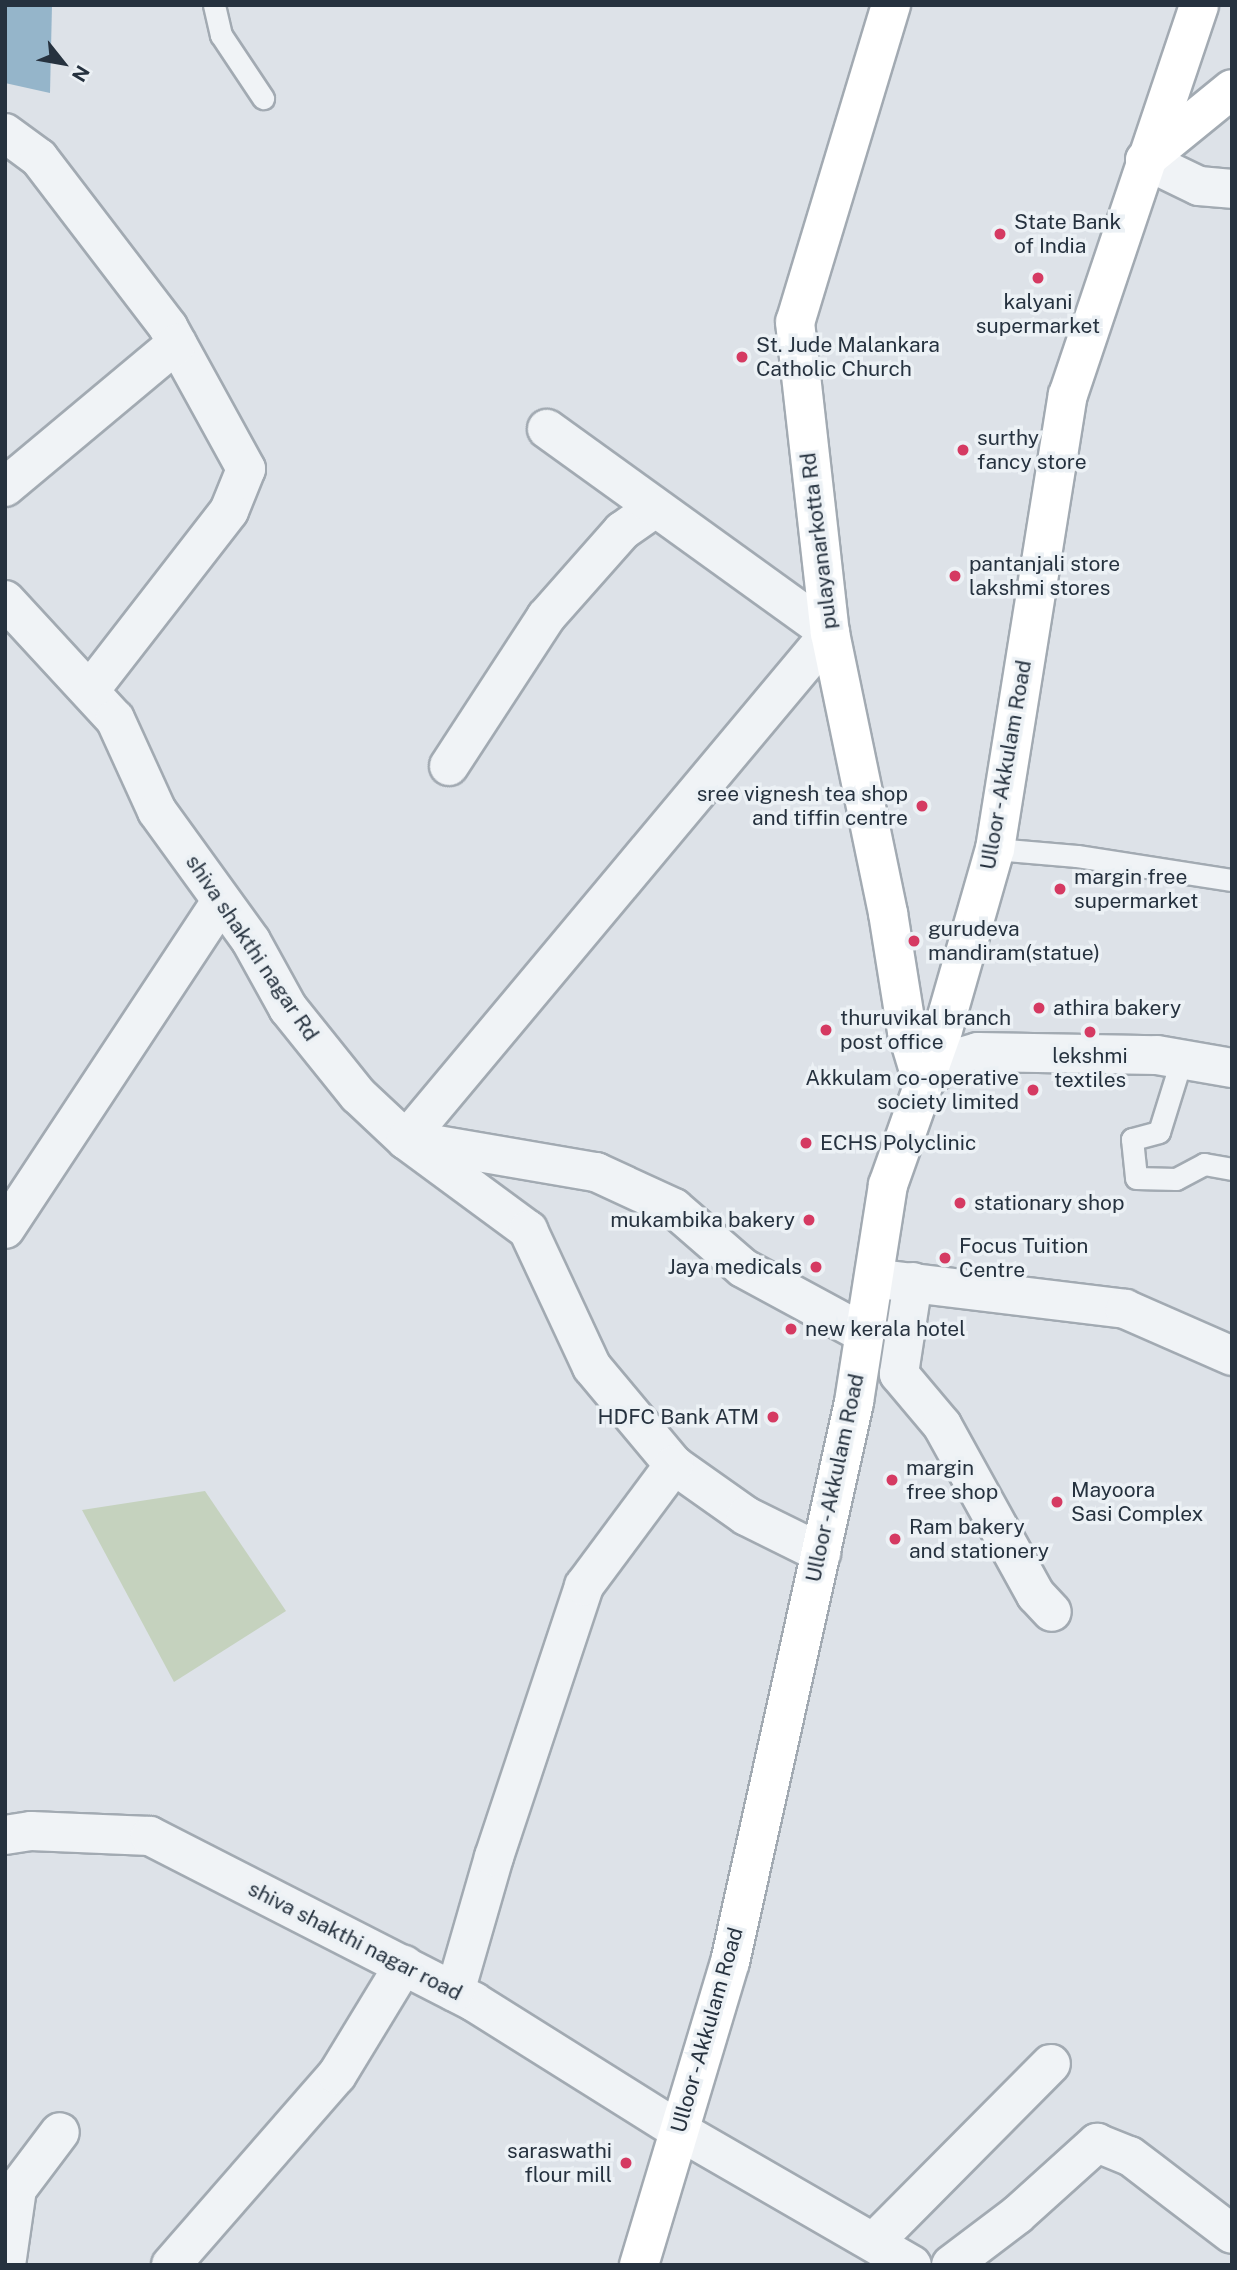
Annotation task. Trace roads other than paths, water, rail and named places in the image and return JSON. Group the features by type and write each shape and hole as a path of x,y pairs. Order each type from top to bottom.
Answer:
{"main road":[{"name":"pulayanarkotta Rd","path":"891,5 795,322 830,633 888,913 907,1031 922,1081"},
{"name":"Ulloor - Akkulam Road","path":"639,2265 730,1962 853,1402 888,1185 922,1081 943,1030 995,849 1068,395 1199,5"},
{"path":"1145,160 1232,89"}],"street":[{"path":"5,133 39,158 177,343 246,469 229,512 90,691"},
{"path":"1145,160 1199,186 1232,189"},
{"path":"5,486 177,343"},
{"path":"406,1140 830,633 654,509 547,429"},
{"path":"449,766 546,617 622,531 654,509"},
{"name":"shiva shakthi nagar Rd","path":"5,600 115,719 157,811 251,941 288,1008 358,1095 406,1140 528,1230 592,1367 674,1465 746,1516 821,1553"},
{"path":"5,1229 221,901"},
{"path":"922,1081 954,1059 978,1052 1182,1058 1232,1068"},
{"path":"406,1140 596,1172 674,1208 743,1268 863,1332"},
{"path":"871,1278 1125,1309 1232,1356"},
{"path":"913,1282 899,1374 942,1424 1036,1595 1052,1612"},
{"path":"455,1992 494,1857 584,1586 674,1465"},
{"name":"shiva shakthi nagar road","path":"5,1835 31,1831 150,1836 455,1992 678,2130 912,2265"},
{"path":"171,2265 337,2075 404,1965"},
{"path":"874,2242 1051,2064"},
{"path":"6,2265 17,2189 60,2132"},
{"path":"951,2265 1017,2215 1097,2143 1130,2156 1232,2234"}],"lane":[{"path":"214,5 221,35 262,97"},
{"path":"995,849 1077,856 1232,880"},
{"path":"1182,1058 1159,1132 1132,1139 1136,1178 1176,1179 1204,1164 1232,1168"}],"water":[{"path":"5,5 52,5 50,93 5,83"}],"place":[{"name":"State Bank of India","path":"1000,234"},
{"name":"kalyani supermarket","path":"1038,278"},
{"name":"St. Jude Malankara Catholic Church","path":"742,357"},
{"name":"surthy fancy store","path":"963,450"},
{"name":"pantanjali store lakshmi stores","path":"955,576"},
{"name":"sree vignesh tea shop and tiffin centre","path":"922,806"},
{"name":"margin free supermarket","path":"1060,889"},
{"name":"gurudeva mandiram(statue)","path":"914,941"},
{"name":"athira bakery","path":"1039,1008"},
{"name":"thuruvikal branch post office","path":"826,1030"},
{"name":"lekshmi textiles","path":"1090,1032"},
{"name":"Akkulam co-operative society limited","path":"1033,1090"},
{"name":"ECHS Polyclinic","path":"806,1143"},
{"name":"stationary shop","path":"960,1203"},
{"name":"mukambika bakery","path":"809,1220"},
{"name":"Focus Tuition Centre","path":"945,1258"},
{"name":"Jaya medicals","path":"816,1267"},
{"name":"new kerala hotel","path":"791,1329"},
{"name":"HDFC Bank ATM","path":"773,1417"},
{"name":"margin free shop","path":"892,1480"},
{"name":"Mayoora Sasi Complex","path":"1057,1502"},
{"name":"Ram bakery and stationery","path":"895,1539"},
{"name":"saraswathi flour mill","path":"626,2163"}]}
